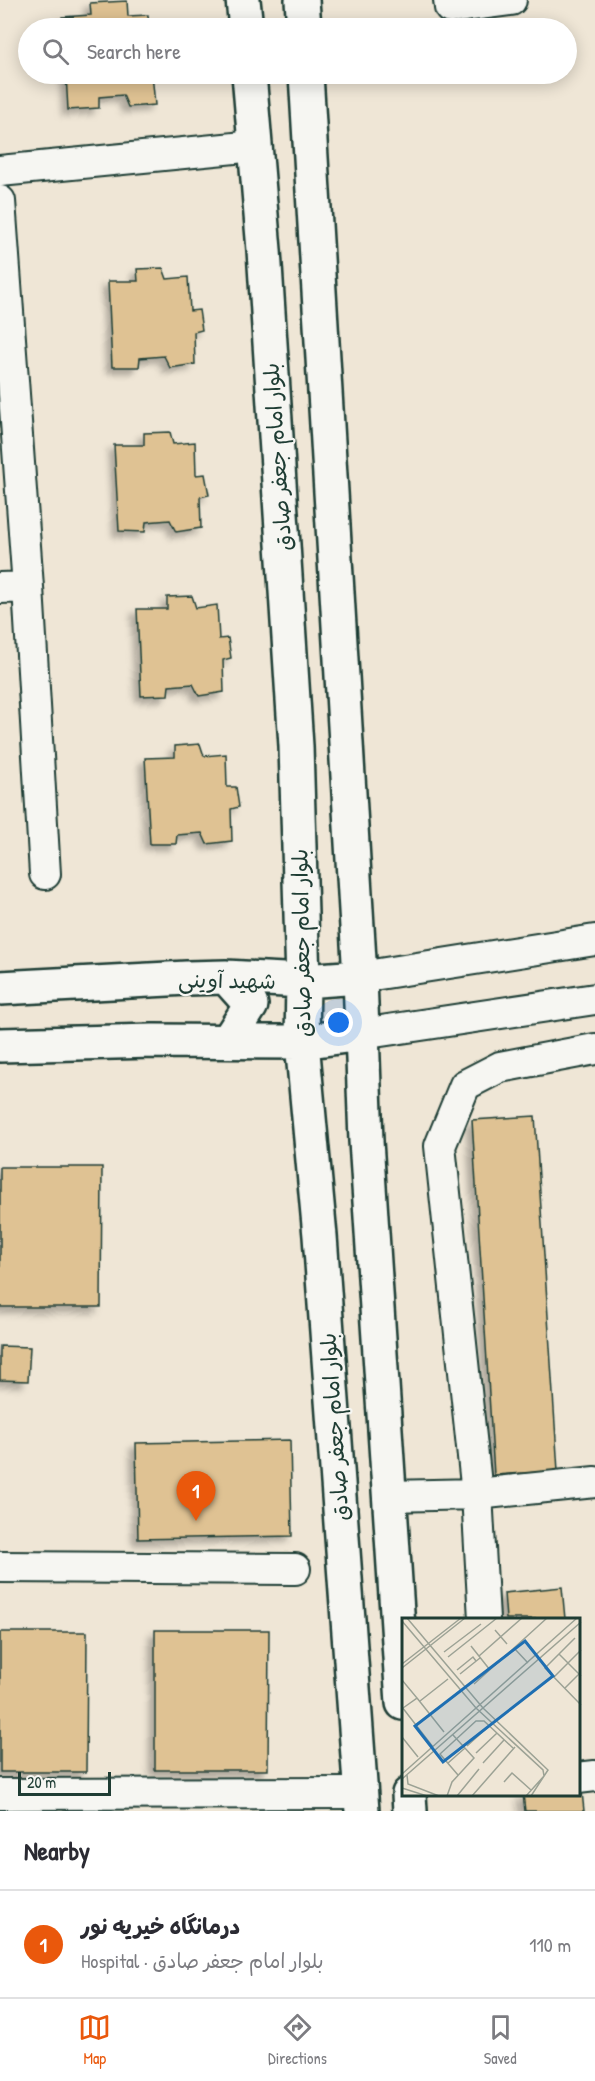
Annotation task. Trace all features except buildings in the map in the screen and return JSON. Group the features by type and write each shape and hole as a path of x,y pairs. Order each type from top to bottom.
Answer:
{"street":[{"path":"243,0 245,18"},
{"path":"302,0 303,18"},
{"path":"449,0 450,8 511,0"},
{"name":"بلوار امام جعفر صادق","path":"250,84 296,746 303,981 302,1042 320,1236 361,1802"},
{"path":"307,84 360,976 366,1141 402,1688"},
{"path":"0,171 255,146"},
{"path":"0,201 14,587 45,874"},
{"name":"شهید آوینی","path":"0,988 226,977 303,981 360,976 595,940"},
{"path":"226,977 251,1005 228,1041"},
{"path":"0,1046 228,1041 302,1042 595,999"},
{"path":"484,1618 477,1494 440,1146 465,1085 500,1067 595,1056"},
{"path":"389,1496 477,1494 595,1482"},
{"path":"0,1567 295,1569"},
{"path":"580,1778 595,1776"},
{"path":"0,1794 361,1802"},
{"path":"409,1796 410,1811"}],"place":[{"name":"درمانگاه خیریه نور","path":"196,1521"}]}
